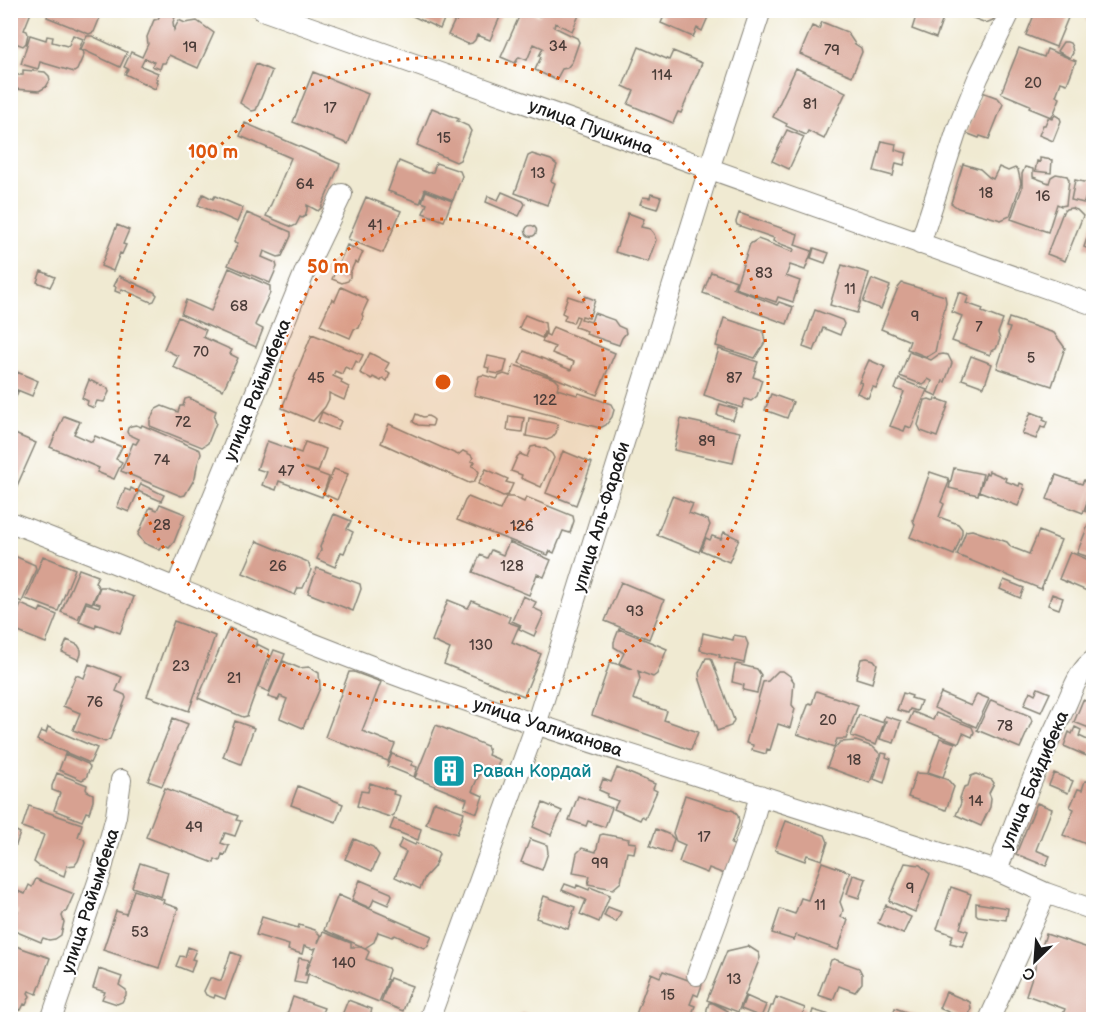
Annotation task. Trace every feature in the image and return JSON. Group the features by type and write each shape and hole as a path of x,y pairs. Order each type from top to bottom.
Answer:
{"street":[{"name":"улица Пушкина","path":"262,10 1094,305"},
{"name":"улица Аль-Фараби","path":"429,1020 536,725 709,169 761,10"},
{"path":"920,244 957,130 978,78 1011,10"},
{"name":"улица Райымбека","path":"176,588 306,269 342,194"},
{"name":"улица Уалиханова","path":"10,522 111,560 367,664 536,725 997,871 1046,893 1094,910"},
{"name":"улица Байдибека","path":"997,871 1021,804 1052,733 1078,679 1088,663 1094,660"},
{"name":"улица Райымбека","path":"51,1020 99,876 116,816 121,780"},
{"path":"697,975 750,831 760,795"},
{"path":"988,1020 1046,893"}],"building":[{"path":"13,10 32,10 24,30 28,34 23,46 10,41 10,16"},
{"path":"50,10 103,10 94,32 89,34 47,17"},
{"path":"162,10 178,10 173,22 174,30 179,20 185,23 197,21 214,33 198,68 169,55 160,69 152,66 154,62 145,58 141,66 158,73 156,82 158,83 155,89 125,74 128,69 124,67 131,52 142,57 154,20 158,19"},
{"path":"400,10 448,10 440,29"},
{"path":"461,10 503,10 490,40 477,35 472,43 468,44 448,35"},
{"path":"522,10 539,16 542,10 573,10 580,13 572,31 555,23 554,27 577,38 579,42 572,62 567,68 562,69 556,80 535,70 543,48 534,44 527,60 519,57 515,63 501,57"},
{"path":"652,10 711,10 702,31 697,28 693,37 661,23 664,16"},
{"path":"918,10 946,10 936,38 912,29"},
{"path":"952,10 997,10 993,20 986,23"},
{"path":"1036,10 1065,10 1070,13 1056,47 1026,35"},
{"path":"1069,10 1094,10 1094,24 1086,21 1087,18"},
{"path":"822,22 847,32 855,44 861,48 862,52 852,76 800,54 812,26 819,29"},
{"path":"30,35 46,40 47,36 53,37 52,42 67,46 73,35 83,39 79,50 84,54 77,70 74,72 40,62 38,69 21,64"},
{"path":"87,36 92,36 127,52 120,67 81,49"},
{"path":"1063,42 1070,43 1072,47 1073,53 1070,58 1057,51"},
{"path":"639,47 669,60 673,51 702,63 681,113 678,112 673,123 628,104 634,91 623,86"},
{"path":"1019,48 1044,57 1047,49 1076,61 1067,84 1061,82 1056,96 1060,98 1051,117 1001,93"},
{"path":"256,64 272,71 256,110 252,111 240,103"},
{"path":"796,68 846,92 824,139 808,131 806,135 773,117"},
{"path":"23,70 45,72 50,80 46,87 39,91 15,89 16,75 23,75"},
{"path":"313,72 368,94 348,144 293,122"},
{"path":"982,92 998,98 1003,104 989,139 966,133"},
{"path":"432,108 459,119 457,121 468,126 471,131 460,160 456,162 417,145"},
{"path":"1055,115 1061,121 1053,141 1039,135 1048,118 1052,119"},
{"path":"245,123 340,164 318,211 307,205 305,216 300,217 296,225 292,227 266,216 291,158 240,136"},
{"path":"787,130 804,137 789,169 772,161"},
{"path":"882,141 896,144 895,150 907,153 904,165 896,163 893,176 874,171"},
{"path":"532,154 551,160 557,165 551,181 555,183 547,205 515,193 528,156"},
{"path":"1040,158 1052,160 1051,173 1035,171"},
{"path":"399,161 428,173 433,172 436,163 460,171 462,176 453,200 424,189 420,203 388,191"},
{"path":"963,164 980,169 993,179 999,167 1008,171 1015,168 1018,170 1021,183 1010,216 1001,220 958,208 951,203"},
{"path":"1025,167 1033,169 1033,177 1049,183 1051,177 1056,174 1067,176 1069,180 1066,205 1057,204 1048,232 1011,219 1022,188 1022,174"},
{"path":"1094,179 1094,201 1085,199 1084,203 1071,200 1075,180 1088,183 1088,180"},
{"path":"426,191 452,201 444,221 423,213 427,204 422,202"},
{"path":"502,192 523,201 525,204 519,216 486,202 488,196 498,200"},
{"path":"203,194 213,199 215,196 243,208 237,222 198,205"},
{"path":"651,194 661,197 657,209 640,204 643,197 650,198"},
{"path":"366,197 401,211 383,253 348,239"},
{"path":"1071,208 1083,216 1065,261 1047,254 1063,212"},
{"path":"247,213 291,232 282,256 278,257 264,251 262,257 276,263 277,267 270,283 228,265 238,243 234,242"},
{"path":"628,213 644,219 641,227 650,229 654,234 656,240 648,262 615,252"},
{"path":"739,213 798,234 795,245 812,251 805,270 790,265 786,276 800,281 793,302 778,297 776,302 735,288 750,244 758,239 793,252 794,249 773,241 774,238 737,225"},
{"path":"1094,221 1094,251 1084,247"},
{"path":"117,225 129,230 123,244 126,245 113,271 101,266"},
{"path":"531,226 535,227 535,235 531,236 527,235 526,231 527,227"},
{"path":"347,245 363,252 358,263 355,262 348,281 342,283 332,279"},
{"path":"814,248 829,253 825,263 811,258"},
{"path":"842,265 869,273 857,313 830,305"},
{"path":"229,268 270,286 270,293 255,325 263,329 256,347 181,314 186,300 211,311"},
{"path":"41,271 55,277 50,287 37,282"},
{"path":"711,272 736,281 733,288 777,305 779,302 793,307 787,324 703,293"},
{"path":"119,276 154,292 157,295 154,301 151,302 122,289 120,293 115,291 114,286"},
{"path":"872,279 890,286 881,309 863,302"},
{"path":"902,283 945,296 946,302 935,352 927,357 907,349 910,341 881,329"},
{"path":"341,287 368,301 359,328 354,329 350,338 320,325 332,299 335,301"},
{"path":"959,292 969,296 966,303 1003,320 998,333 1000,339 996,349 991,351 990,355 952,341 962,316 952,312"},
{"path":"568,296 583,301 585,296 595,300 589,318 582,316 581,319 591,322 594,313 614,320 618,326 625,329 626,333 619,345 586,334 587,331 575,327 579,317 576,316 573,323 564,320 566,315 562,313"},
{"path":"815,310 842,320 844,324 840,335 823,328 814,351 803,347"},
{"path":"525,315 545,323 546,333 544,332 542,338 519,328"},
{"path":"178,317 206,330 203,337 232,350 230,354 238,358 223,390 173,367 178,356 164,349"},
{"path":"724,318 763,331 765,342 755,358 716,346"},
{"path":"1009,318 1054,333 1065,348 1052,386 997,368 1010,328 1006,327"},
{"path":"553,327 615,353 597,395 519,363 524,351 571,370 574,362 552,353 555,347 542,342 545,334 549,336"},
{"path":"312,334 363,355 359,363 356,361 352,370 345,367 342,374 335,371 333,376 342,380 341,383 349,387 344,400 329,393 325,407 313,421 282,408"},
{"path":"719,349 758,362 753,377 762,380 757,396 751,401 745,399 742,408 704,395"},
{"path":"909,352 931,360 938,355 948,355 952,363 937,396 928,392 932,381 928,379 923,385 900,376"},
{"path":"370,353 389,363 385,370 390,373 387,381 383,378 381,381 373,377 372,379 360,373"},
{"path":"488,356 507,360 504,372 499,374 488,372 489,368 485,367"},
{"path":"971,356 992,364 984,387 962,379"},
{"path":"869,360 885,367 876,388 873,387 868,398 857,393 862,383 859,382"},
{"path":"514,365 555,379 559,383 557,389 577,395 579,393 611,404 614,410 612,417 606,425 600,428 474,395 479,376 497,379 504,374 510,376"},
{"path":"17,372 38,381 32,396 10,387"},
{"path":"899,379 927,390 911,428 906,426 904,431 890,426 904,392 895,389"},
{"path":"89,380 108,388 109,392 104,402 97,401 94,408 87,405 88,401 82,398"},
{"path":"10,389 18,392 11,407 14,408 10,416"},
{"path":"771,394 793,402 787,418 765,410"},
{"path":"189,398 216,411 214,417 216,423 208,443 202,447 150,426 150,420 156,409 162,406 178,412 185,399"},
{"path":"935,398 949,403 937,437 921,431 918,425 925,400 934,401"},
{"path":"720,404 737,409 733,420 717,415"},
{"path":"322,412 341,421 337,430 318,422"},
{"path":"1031,412 1044,417 1043,420 1047,422 1045,428 1041,427 1036,439 1022,434"},
{"path":"416,414 432,418 434,420 432,426 418,425 413,422"},
{"path":"64,416 80,422 74,434 92,442 95,436 122,447 116,459 122,462 114,479 97,472 99,468 50,447"},
{"path":"509,416 524,418 522,432 507,430"},
{"path":"529,418 558,424 556,433 547,440 526,436"},
{"path":"681,419 740,432 733,463 674,450"},
{"path":"389,424 458,455 463,451 471,455 473,458 471,461 475,462 472,466 479,472 474,482 469,483 381,443"},
{"path":"136,425 141,427 142,425 200,450 195,478 185,495 181,496 121,471 133,443 136,444 139,439 127,432 128,428"},
{"path":"10,432 36,443 16,488 10,486"},
{"path":"267,441 301,453 305,442 326,449 318,472 305,468 329,477 322,497 279,481 276,490 262,485 267,472 257,469"},
{"path":"531,447 546,449 554,458 541,487 511,471 520,454 527,457"},
{"path":"563,451 592,463 576,505 546,493"},
{"path":"954,468 983,474 978,495 949,488"},
{"path":"334,469 348,474 337,500 324,494"},
{"path":"486,469 508,479 506,482 513,484 508,495 503,496 478,484"},
{"path":"989,471 1006,478 1005,481 1019,486 1020,483 1024,485 1025,489 1018,506 979,491"},
{"path":"930,472 948,478 949,482 941,502 944,504 939,517 958,524 962,529 954,555 910,537 915,525 913,520"},
{"path":"1056,475 1082,484 1084,480 1094,483 1083,513 1047,499"},
{"path":"141,484 164,495 161,501 140,492 138,490"},
{"path":"131,488 138,492 129,512 117,507 125,489 130,491"},
{"path":"1094,488 1094,515 1085,511"},
{"path":"672,496 693,504 689,513 708,520 710,525 699,552 657,535"},
{"path":"468,497 500,510 506,497 513,497 524,502 526,497 573,516 574,521 570,533 563,531 554,553 550,551 548,555 457,520"},
{"path":"160,504 185,514 174,542 169,548 163,545 160,550 144,543 138,535 150,507 157,510"},
{"path":"334,514 351,521 347,529 353,532 335,567 317,559"},
{"path":"1089,523 1094,525 1094,559 1077,553"},
{"path":"972,530 1007,542 1011,547 1029,554 1039,531 1061,540 1041,589 957,555 966,531"},
{"path":"724,532 739,539 729,562 701,550 706,538 710,540 712,536 721,539"},
{"path":"257,541 308,562 311,570 303,588 298,588 295,595 243,573"},
{"path":"509,542 551,560 544,577 537,574 529,595 473,572 480,555 487,558 491,550 503,555"},
{"path":"1070,552 1094,562 1094,576 1087,591 1059,579"},
{"path":"10,554 35,565 36,569 22,602 10,597"},
{"path":"43,556 75,569 58,611 26,599"},
{"path":"317,568 360,584 361,589 353,611 308,593"},
{"path":"79,569 98,576 95,582 99,588 92,603 86,601 78,619 61,612"},
{"path":"1004,580 1024,588 1020,598 1000,589"},
{"path":"621,582 664,600 649,639 605,621"},
{"path":"100,587 134,597 120,633 96,624 95,628 79,622 86,603 99,607 100,604 94,602"},
{"path":"1052,594 1063,598 1059,609 1048,605"},
{"path":"523,596 536,602 533,608 542,612 543,616 534,636 519,629 521,625 512,621"},
{"path":"448,600 468,608 472,601 510,617 508,622 519,626 512,642 541,654 524,696 444,664 450,649 432,641"},
{"path":"10,603 18,606 11,624 10,624"},
{"path":"21,604 39,612 41,608 57,615 46,643 11,629"},
{"path":"174,621 215,636 189,711 147,696"},
{"path":"229,628 257,640 255,647 257,644 269,650 247,716 243,717 198,698"},
{"path":"619,629 667,649 657,674 653,677 638,671 640,679 633,699 667,711 664,720 698,732 691,750 592,715 610,662 633,669 619,663 624,653 614,647 614,642"},
{"path":"703,633 733,640 734,635 745,637 748,644 744,663 700,650"},
{"path":"67,640 78,645 81,650 79,660 62,652"},
{"path":"274,650 285,654 269,692 258,687"},
{"path":"706,658 711,658 734,720 731,726 717,731 700,680 699,673"},
{"path":"861,659 874,660 877,664 872,683 856,678"},
{"path":"283,661 299,668 309,667 319,673 320,688 303,728 280,718 287,699 280,696 278,700 268,697"},
{"path":"89,664 122,677 116,691 125,695 126,698 110,739 105,742 73,730 80,713 63,706 76,675 84,678"},
{"path":"737,664 757,669 761,675 757,693 743,690 744,685 732,682"},
{"path":"778,671 783,671 794,682 792,705 795,709 790,728 778,724 770,750 767,749 766,754 752,750 753,745 746,743 763,682 768,681"},
{"path":"349,672 381,682 362,731 395,744 388,761 325,737"},
{"path":"1038,688 1050,693 1041,712 1024,705 1030,691 1035,694"},
{"path":"816,691 858,705 846,739 837,739 834,747 797,734"},
{"path":"903,693 921,701 917,711 910,709 908,713 897,710"},
{"path":"941,693 971,706 977,694 989,699 976,727 934,708"},
{"path":"1091,694 1094,695 1094,730 1074,722 1083,700 1088,702"},
{"path":"991,700 1030,716 1032,721 1020,748 977,730"},
{"path":"913,712 933,720 936,713 972,727 974,732 972,737 963,733 959,743 908,723"},
{"path":"859,715 884,723 876,745 851,736"},
{"path":"885,716 901,721 894,743 880,739 886,721 883,721"},
{"path":"173,718 188,724 162,786 148,781"},
{"path":"235,721 254,728 241,764 223,757"},
{"name":"Раван Кордай","path":"436,725 487,746 488,755 500,760 494,774 482,768 472,791 483,796 477,813 464,808 467,799 415,778"},
{"path":"48,727 97,748 90,763 37,740 41,731 46,733"},
{"path":"1075,727 1081,730 1079,736 1094,743 1089,757 1064,746 1069,732 1072,734"},
{"path":"940,738 955,743 943,777 928,772"},
{"path":"856,741 873,747 880,754 870,783 827,767 834,749 840,742"},
{"path":"882,753 887,754 886,757 891,759 884,783 874,779"},
{"path":"65,754 88,764 90,767 86,778 82,780 59,770"},
{"path":"392,754 413,762 411,765 417,767 414,777 387,766"},
{"path":"617,768 655,784 653,789 657,791 645,818 642,816 640,820 614,809 618,801 607,797 608,794 599,790 603,779 611,782"},
{"path":"57,773 87,785 87,791 93,794 89,813 86,812 82,821 54,810 60,793 52,790"},
{"path":"916,773 932,774 948,780 954,787 946,810 908,797"},
{"path":"1054,773 1073,781 1068,793 1049,785"},
{"path":"976,774 994,783 989,793 990,807 981,826 956,815 964,787 968,786 971,776"},
{"path":"1085,781 1094,782 1094,847 1063,835 1074,809 1070,807 1078,789 1082,790"},
{"path":"370,783 394,791 393,794 400,796 394,815 390,817 357,806 361,791 368,792"},
{"path":"298,786 343,804 336,822 291,805"},
{"path":"165,788 238,816 236,820 241,821 235,836 225,833 221,843 229,846 225,855 222,854 220,861 215,859 214,863 146,837"},
{"path":"685,795 734,811 738,816 739,822 731,844 739,847 727,875 709,868 707,873 679,862 685,845 676,841 673,833"},
{"path":"578,796 612,808 605,827 588,821 586,826 569,820"},
{"path":"435,802 464,812 457,834 426,824"},
{"path":"543,803 562,811 551,835 533,827"},
{"path":"1037,803 1052,809 1036,850 1050,856 1046,866 1016,854"},
{"path":"29,806 82,824 78,837 84,839 85,842 78,861 75,865 67,866 64,876 34,862 44,835 22,827"},
{"path":"394,819 421,829 418,840 390,829"},
{"path":"786,821 825,835 828,842 822,860 807,855 805,861 775,850"},
{"path":"10,828 20,833 16,845 10,843"},
{"path":"656,829 674,839 670,853 650,846"},
{"path":"600,835 629,839 628,842 636,843 634,853 627,852 621,882 613,889 588,884 590,876 573,873 577,853 582,848 596,852"},
{"path":"354,839 373,847 379,855 372,871 345,859"},
{"path":"402,839 415,845 416,842 439,854 434,867 425,877 420,889 395,877 406,852 398,848"},
{"path":"530,839 547,845 548,853 542,870 521,862"},
{"path":"822,862 850,872 840,902 843,910 841,917 848,920 838,950 796,935 794,940 772,933 780,909 795,914 801,898 808,900"},
{"path":"140,863 168,872 161,897 132,887"},
{"path":"905,863 920,865 930,874 915,912 889,901"},
{"path":"853,875 866,879 859,898 847,894"},
{"path":"36,879 74,894 62,916 64,922 61,935 49,940 43,938 41,942 10,929 18,911 10,908 10,888 25,894 29,885 32,887"},
{"path":"360,880 391,893 388,905 374,899 370,908 352,900"},
{"path":"565,884 576,888 577,885 589,890 590,887 610,895 599,922 580,914 586,900 562,890"},
{"path":"951,887 971,894 960,928 968,931 962,946 950,943 953,935 937,929"},
{"path":"134,890 164,900 163,903 178,908 159,968 103,950 116,911 126,914"},
{"path":"338,895 432,936 427,947 424,948 395,935 392,937 378,932 374,942 365,948 324,930"},
{"path":"544,896 575,907 568,929 536,918"},
{"path":"976,903 1008,908 1006,920 978,916"},
{"path":"886,905 911,917 903,934 878,923"},
{"path":"608,907 621,912 616,922 604,916"},
{"path":"262,917 298,928 299,925 315,930 320,935 318,943 323,932 351,943 351,947 361,947 367,950 369,952 366,959 389,970 386,979 388,980 379,1002 306,973 316,948 304,946 302,954 288,950 289,945 256,935"},
{"path":"1046,934 1094,950 1094,1020 1061,1020 1065,1009 1026,995"},
{"path":"10,944 50,958 37,994 29,991 30,996 26,1005 24,1004 21,1010 19,1009 14,1014 10,1013"},
{"path":"748,946 759,953 760,958 738,1012 707,1000 727,951"},
{"path":"188,947 196,950 192,959 195,960 191,972 176,966 180,956 185,957"},
{"path":"231,952 241,956 225,999 215,995 214,998 206,995 204,991 210,978 221,981"},
{"path":"299,958 310,960 305,975 308,975 306,984 294,982"},
{"path":"831,960 859,968 862,983 855,992 839,986 833,1000 818,995"},
{"path":"99,969 122,977 119,985 126,990 126,995 122,1002 117,1004 102,999 105,992 93,988"},
{"path":"663,971 702,985 698,996 694,994 690,1004 695,1006 692,1014 696,1016 695,1020 634,1020 651,973 660,977"},
{"path":"390,978 412,986 403,1011 381,1002"},
{"path":"946,992 970,1002 971,1009 967,1020 939,1008"},
{"path":"746,996 766,1005 761,1017 741,1009"},
{"path":"293,997 324,1008 319,1020 285,1020"},
{"path":"776,997 805,1008 800,1020 766,1020"},
{"path":"348,1000 372,1009 370,1015 380,1020 340,1020"},
{"path":"709,1003 728,1011 728,1020 706,1020"},
{"path":"895,1008 925,1019 925,1020 891,1020"},
{"path":"813,1010 843,1019 843,1020 810,1020"},
{"path":"522,1013 539,1019 539,1020 519,1020"}],"place":[{"name":"Раван Кордай","path":"449,771"}]}
